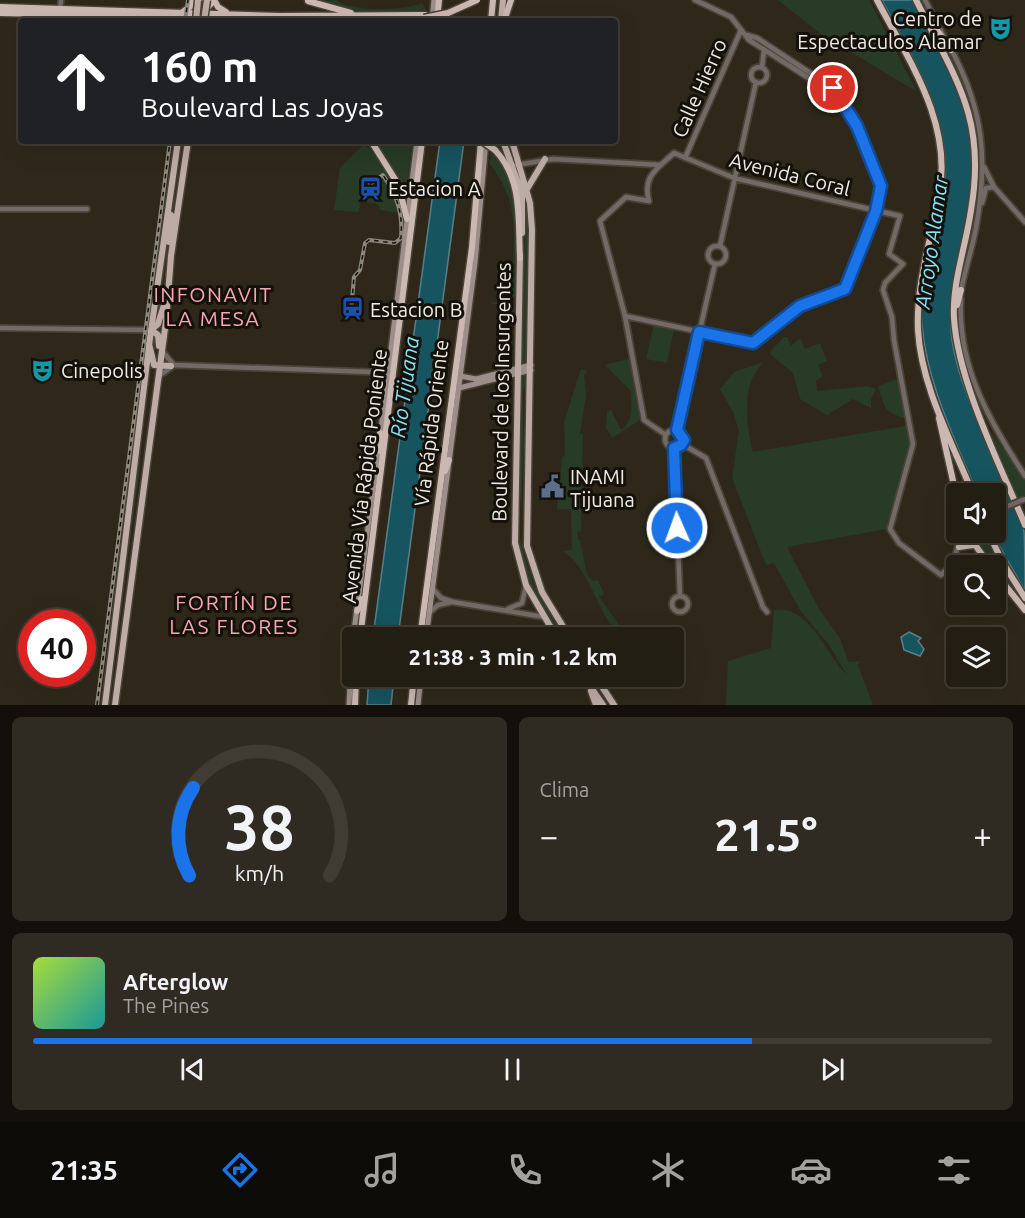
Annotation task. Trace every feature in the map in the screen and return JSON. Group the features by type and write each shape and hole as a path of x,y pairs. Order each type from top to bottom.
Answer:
{"highway":[{"path":"182,17 193,0"},
{"path":"202,0 208,7 214,0 218,7 229,13"},
{"path":"437,18 439,0"},
{"path":"205,18 229,13 424,16 469,0"},
{"path":"404,18 448,13 477,0"},
{"path":"491,18 493,0"},
{"path":"502,18 511,0"},
{"path":"877,0 927,95 941,143 940,194 922,273 918,315 921,351 938,405 969,483"},
{"path":"308,1 360,16"},
{"path":"917,3 951,50"},
{"path":"917,3 964,94 975,143 975,183 957,282 954,320 957,346 965,376 1025,525"},
{"path":"0,8 59,9 182,17"},
{"path":"0,13 182,17"},
{"path":"372,144 398,184 407,219"},
{"name":"Avenida Vía Rápida Poniente","path":"361,627 422,144"},
{"name":"Vía Rápida Oriente","path":"424,627 430,579 428,571 472,247 483,144"},
{"path":"487,144 495,150 509,169 514,184 520,258"},
{"path":"468,315 472,247"},
{"path":"396,312 408,266"},
{"path":"954,320 962,290"},
{"path":"938,405 954,483"},
{"path":"379,484 380,433"},
{"path":"436,516 448,460"},
{"path":"357,611 373,540"},
{"path":"993,543 1025,598"},
{"path":"959,548 973,545 981,555"},
{"path":"1006,586 1025,610"},
{"path":"355,705 356,687"},
{"path":"411,705 413,687"}],"main road":[{"path":"200,18 202,0"},
{"path":"432,18 434,0"},
{"path":"501,18 502,0"},
{"path":"105,705 149,344 178,144"},
{"path":"115,705 153,416 170,264 188,144"},
{"name":"Avenida Vía Rápida Poniente","path":"355,627 417,144"},
{"path":"426,627 430,612 468,315 483,144"},
{"name":"Boulevard de los Insurgentes","path":"505,144 526,189 532,230 527,546 542,592 563,627"},
{"name":"Boulevard de los Insurgentes","path":"512,144 523,203 515,543 526,585 550,627"},
{"path":"526,189 545,159"},
{"path":"168,213 172,216 170,264"},
{"path":"151,330 159,322 167,293"},
{"path":"151,330 159,337 155,394"},
{"path":"149,344 153,363 172,364"},
{"path":"460,376 476,379 531,368"},
{"path":"459,388 518,371"},
{"path":"142,412 148,418 153,416"},
{"path":"349,705 350,687"},
{"path":"418,705 420,687"},
{"path":"590,687 596,705"},
{"path":"590,687 603,705"},
{"path":"602,687 614,705"}],"street":[{"path":"59,0 59,9"},
{"path":"695,0 731,17 741,30 764,50 829,91 845,109"},
{"path":"925,0 966,79 977,109 983,163 976,227"},
{"name":"Calle Hierro","path":"686,158 741,30"},
{"path":"625,316 751,344 800,306 847,287 876,211 881,186 857,126 833,88 757,38 747,35"},
{"path":"756,82 764,81 767,77 762,67 764,50"},
{"path":"756,82 751,77 752,70 762,67"},
{"path":"720,246 756,82"},
{"name":"Avenida Coral","path":"661,165 674,153 734,178 900,216 889,254 903,264 885,283 884,290 892,317 913,444 890,529 899,543 941,575 953,562 959,548"},
{"path":"516,165 545,159 661,165"},
{"path":"983,163 994,186 1025,222"},
{"path":"661,165 647,181 649,201 626,196 600,221 625,316 644,420 666,435 667,444 674,448"},
{"path":"994,186 986,188 976,227 962,290 961,334 968,365 992,426 1025,476"},
{"path":"0,209 87,209"},
{"path":"720,246 726,252 726,258 723,262 715,264 710,261 708,254 711,247 720,246"},
{"path":"677,430 715,264"},
{"path":"0,328 151,330"},
{"path":"161,350 172,364"},
{"path":"157,378 172,364 372,372 388,362"},
{"path":"372,372 386,383"},
{"path":"666,435 670,431 677,430 683,435 682,444"},
{"path":"674,448 682,444"},
{"path":"682,444 706,458 763,607 767,612"},
{"path":"674,448 680,596"},
{"path":"1006,507 1025,500"},
{"path":"959,548 961,543"},
{"path":"508,609 522,603 526,595 526,585"},
{"path":"433,587 438,595 453,602 508,609 544,617"},
{"path":"430,612 438,605 453,602"}],"green space":[{"path":"337,0 353,7 378,9 404,8 422,3 426,10 360,12 319,1"},
{"path":"778,0 869,0 917,92 821,34"},
{"path":"377,144 413,144 405,196 397,175"},
{"path":"363,145 369,148 395,184 402,213 381,210 377,204 360,201 359,212 334,210 340,168"},
{"path":"490,152 502,165 510,181 518,219 516,295 508,303 492,304 491,302 506,303 510,300 513,273 510,272 510,268 513,267 514,237 509,200 498,175 489,163"},
{"path":"526,201 529,236 526,361 521,364"},
{"path":"654,324 674,330 667,363 646,359"},
{"path":"784,337 787,337 791,346 800,338 805,349 820,343 827,361 818,365 823,377 816,380 817,391 868,386 876,389 871,399 871,408 853,399 827,415 800,399 793,373 769,353"},
{"path":"629,359 640,420 612,438 606,428 607,412 611,410 621,430 625,427 631,412 631,391 605,365"},
{"path":"763,362 752,379 748,395 748,425 753,452 911,425 912,453 892,528 787,547 819,609 840,638 848,662 860,661 858,665 873,705 726,705 728,661 771,648 774,610 787,610 798,615 807,623 847,675 829,645 800,610 774,563 766,565 732,478 739,431 733,412 720,389 734,372"},
{"path":"581,369 588,371 584,375 586,395 580,433 583,434 581,532 578,531 578,540 580,540 587,575 593,581 598,580 604,594 599,597 621,627 612,627 610,624 586,578 572,558 563,551 572,550 571,509 557,510 562,457 565,456 564,422"},
{"path":"524,375 527,377 523,393 524,444 521,511 519,473 521,377"},
{"path":"898,379 907,419 893,414 886,408 878,386"},
{"path":"990,431 1025,480 1025,498 1018,500"},
{"path":"141,435 140,466 108,705 109,685"},
{"path":"519,524 521,543 533,583 559,627 554,627 527,579 517,548 516,535"},
{"path":"977,543 990,543 996,555 986,555"},
{"path":"1006,574 1017,596 1006,582"}],"water":[{"path":"882,0 912,0 951,75 969,126 974,181 953,290 952,340 965,389 1007,483 1024,531 1025,591 998,543 1006,543 1006,483 973,483 943,411 925,347 921,310 922,294 942,204 945,176 944,149 931,98"},
{"path":"440,144 464,144 399,627 374,627"},
{"path":"909,632 921,638 918,641 924,649 920,656 904,650 901,637"},
{"path":"368,687 393,687 391,705 367,705"}],"railway":[{"path":"185,18 188,0"},
{"path":"97,705 170,144"},
{"path":"351,311 354,277 360,270 365,243 369,240 395,243 401,238 398,205 383,175 370,184 374,190"}],"place":[{"name":"Centro de Espectaculos Alamar","path":"1000,29"},
{"name":"Estacion A","path":"370,188"},
{"name":"Estacion B","path":"352,309"},
{"name":"Cinepolis","path":"43,370"},
{"name":"INAMI Tijuana","path":"552,487"}],"district":[{"name":"INFONAVIT LA MESA","path":"213,306"},
{"name":"FORTÍN DE LAS FLORES","path":"234,614"}],"route":[{"path":"677,528 674,448 681,445 684,440 681,432 677,430 699,332 751,344 800,306 845,289 876,211 881,191 879,180 867,146 833,88"}],"water label":[{"name":"Arroyo Alamar","path":"931,242"},
{"name":"Río Tijuana","path":"404,387"}]}
